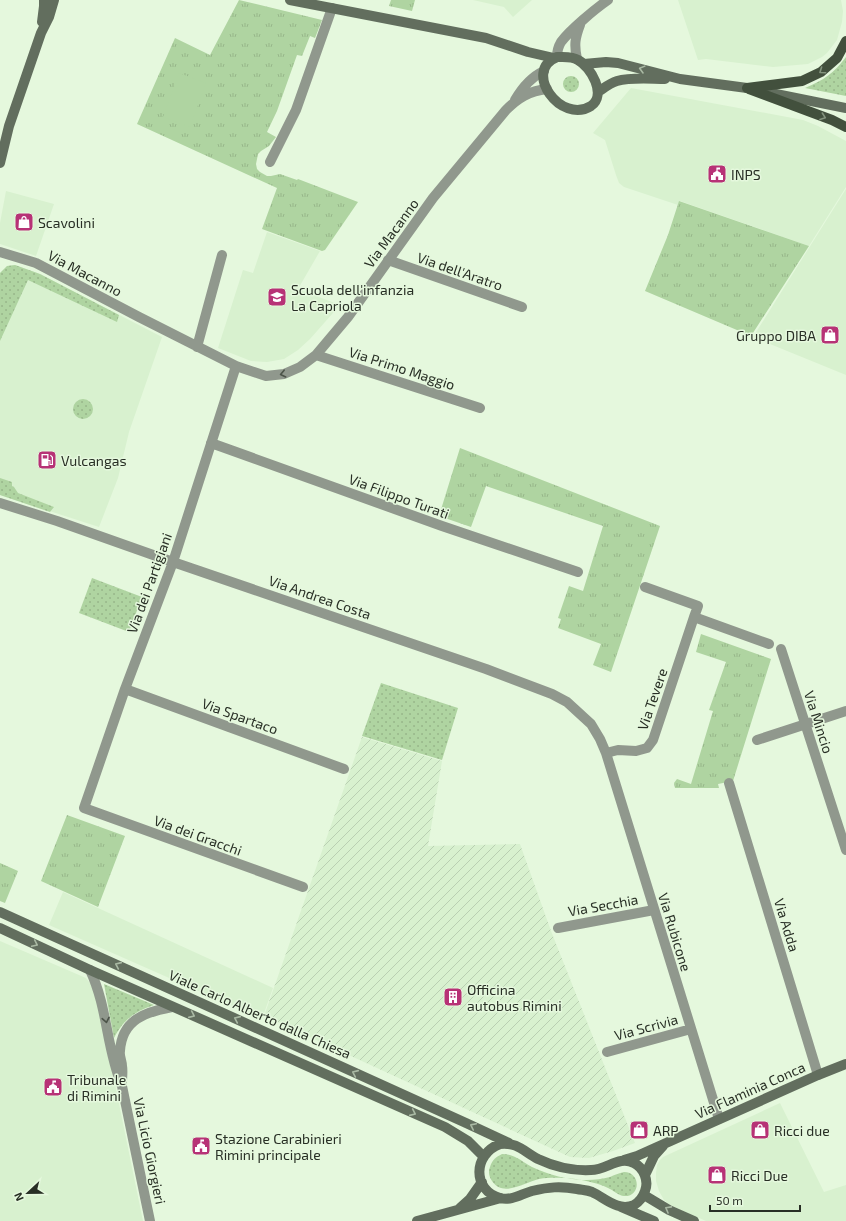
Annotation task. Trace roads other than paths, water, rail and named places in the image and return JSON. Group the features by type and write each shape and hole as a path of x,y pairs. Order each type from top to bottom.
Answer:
{"main road":[{"path":"41,33 44,0"},
{"path":"0,163 9,126 54,0"},
{"path":"290,0 486,38 528,52 556,58 571,57 581,62 591,71 596,81 598,92 596,101 592,105 581,109 566,108 550,96 544,82 544,69 549,62 556,58"},
{"path":"747,88 802,81 821,72 837,58 846,41"},
{"path":"528,52 544,69"},
{"path":"581,62 606,62 618,64 680,79 747,88 846,108"},
{"path":"598,92 607,85 626,79 680,79"},
{"path":"747,88 832,120 846,127"},
{"name":"Viale Carlo Alberto dalla Chiesa","path":"0,912 399,1092 509,1144 519,1146 531,1155 555,1166 580,1171 601,1169 613,1162 624,1160"},
{"name":"Viale Carlo Alberto dalla Chiesa","path":"0,928 172,1007 445,1127 460,1135 484,1156"},
{"name":"Via Flaminia Conca","path":"624,1160 637,1156 818,1075 846,1064"},
{"name":"Via Flaminia Conca","path":"645,1175 654,1156 666,1143"},
{"path":"501,1198 489,1192 482,1182 480,1168 484,1156 494,1147 500,1144 509,1144"},
{"path":"621,1207 634,1205 640,1200 644,1195 647,1183 643,1171 636,1164 624,1160"},
{"path":"458,1210 470,1199 482,1182"},
{"path":"416,1221 430,1220 458,1210 501,1198 512,1198 531,1191 558,1186 590,1191 612,1203 654,1221"},
{"path":"644,1195 669,1210 694,1221"}],"street":[{"path":"556,58 560,43 580,23 608,0"},
{"path":"270,162 296,110 332,8"},
{"path":"580,23 575,40 575,50 581,62"},
{"name":"Via Macanno","path":"514,102 521,90 544,69"},
{"name":"Via Macanno","path":"0,252 36,263 236,366 266,376 284,374 300,367 316,354 348,317 437,192 506,110 514,102 530,92 547,89"},
{"path":"197,347 222,255"},
{"name":"Via dell'Aratro","path":"388,260 522,307"},
{"name":"Via Primo Maggio","path":"316,354 480,408"},
{"name":"Via dei Partigiani","path":"84,808 125,689 173,562 236,366"},
{"name":"Via Filippo Turati","path":"211,443 578,572"},
{"name":"Via Andrea Costa","path":"0,503 57,520 552,694 567,702 590,724 600,739 606,753"},
{"path":"645,587 698,606 694,617 769,644"},
{"name":"Via Tevere","path":"606,753 618,750 636,751 647,748 653,740 694,617"},
{"name":"Via Mincio","path":"781,649 846,850"},
{"name":"Via Spartaco","path":"125,689 344,768"},
{"path":"756,740 846,711"},
{"name":"Via Rubicone","path":"606,753 719,1119"},
{"name":"Via Adda","path":"729,783 818,1075"},
{"name":"Via dei Gracchi","path":"84,808 303,887"},
{"name":"Via Secchia","path":"558,928 654,910"},
{"name":"Via Licio Giorgieri","path":"90,970 97,985 104,1009 116,1071 122,1086 150,1221"},
{"name":"Via Licio Giorgieri","path":"122,1086 123,1068 120,1052 123,1035 133,1021 152,1011 172,1007"},
{"name":"Via Scrivia","path":"607,1052 692,1029"},
{"path":"394,1104 399,1092"}],"place":[{"name":"INPS","path":"717,174"},
{"name":"Scavolini","path":"24,222"},
{"name":"Scuola dell'infanzia La Capriola","path":"277,297"},
{"name":"Gruppo DIBA","path":"830,335"},
{"name":"Vulcangas","path":"47,460"},
{"name":"Officina autobus Rimini","path":"453,997"},
{"name":"Tribunale di Rimini","path":"53,1087"},
{"name":"ARP","path":"639,1130"},
{"name":"Ricci due","path":"760,1130"},
{"name":"Stazione Carabinieri Rimini principale","path":"201,1146"},
{"name":"Ricci Due","path":"717,1175"}]}
